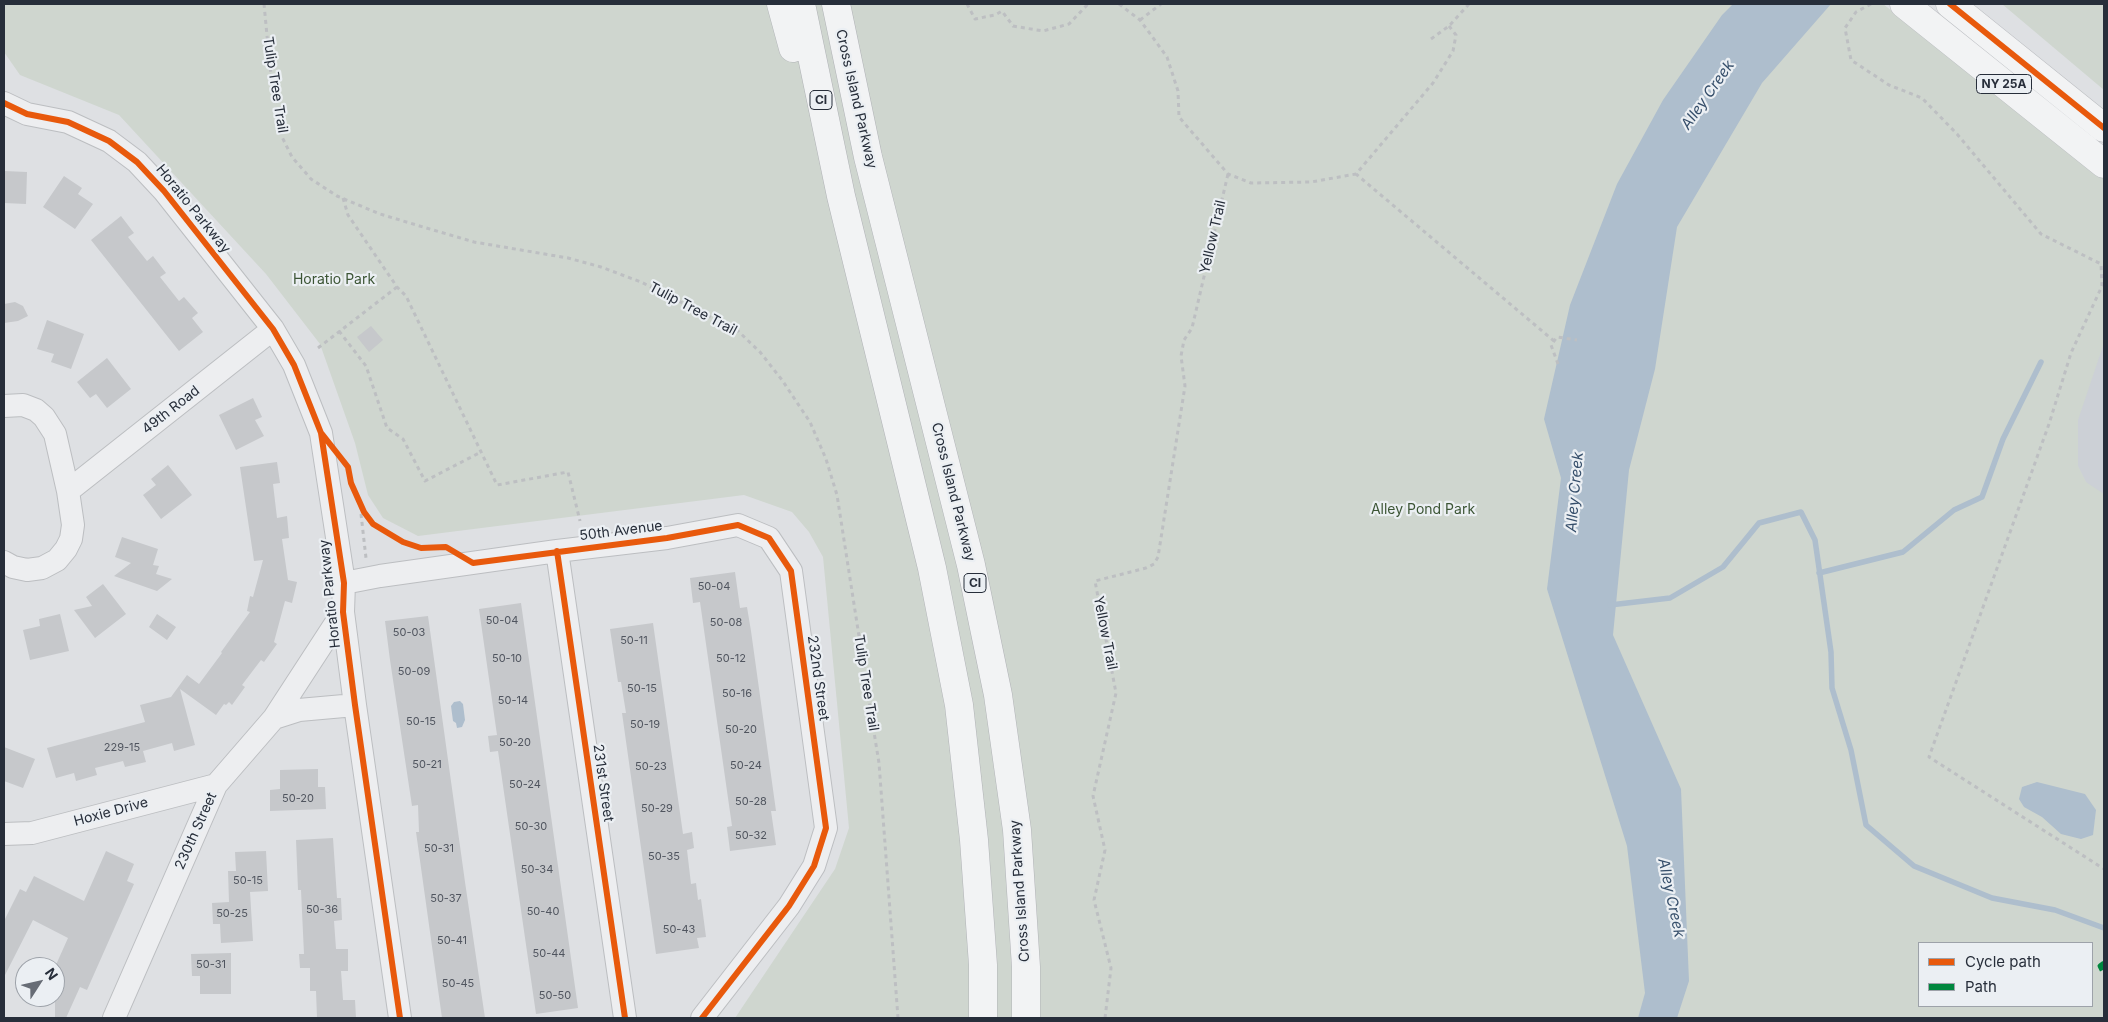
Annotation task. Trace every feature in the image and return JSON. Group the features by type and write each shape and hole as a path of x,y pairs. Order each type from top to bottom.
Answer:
{"main road":[{"path":"782,4 789,36 841,196"},
{"name":"CI","path":"801,4 841,196 932,568 958,705 974,840 983,965 983,1018"},
{"name":"NY 25A","path":"1904,4 2104,164"},
{"name":"NY 25A","path":"1950,4 2104,128"},
{"name":"Cross Island Parkway","path":"838,12 868,157 971,565 998,695 1016,830 1026,967 1026,1018"}],"street":[{"name":"Horatio Parkway","path":"4,103 27,114 68,122 109,141 137,162 164,191 273,330 294,365 321,432 344,583 343,612 355,705 400,1018"},
{"name":"Horatio Parkway","path":"4,117 27,114"},
{"name":"49th Road","path":"68,491 273,330"},
{"path":"4,406 24,405 36,410 44,417 55,434 68,491 73,525 71,539 57,560 42,568 27,570 13,567 4,562"},
{"name":"50th Avenue","path":"344,583 380,576 557,551 668,538 738,525 769,538"},
{"name":"232nd Street","path":"702,1018 788,906 814,866 826,828 791,571 769,538"},
{"name":"231st Street","path":"557,551 625,1018"},
{"name":"230th Street","path":"114,1018 216,785 274,718 343,612"},
{"path":"274,718 300,710 355,705"},
{"name":"Hoxie Drive","path":"4,834 32,833 216,785"}],"path":[{"path":"967,4 976,19 996,15 1002,11 1013,26 1042,31 1069,24 1088,4"},
{"path":"1119,4 1140,20 1167,57 1178,92 1179,117 1228,174 1251,183 1311,182 1356,174 1433,83 1453,50 1456,35 1449,26"},
{"path":"1140,20 1161,4"},
{"path":"1431,39 1449,26 1469,4"},
{"path":"1871,4 1856,12 1845,28 1851,60 1889,85 1922,98 1957,134 2041,234 2100,264 2102,286 2070,353 2049,424 1928,757 2104,869"},
{"path":"1356,174 1554,341"},
{"path":"344,198 348,215 406,296 497,485 568,472 580,521"},
{"path":"318,348 397,286"},
{"path":"339,332 366,366 387,428 403,438 425,481 481,452"},
{"path":"1558,364 1551,345 1557,337 1577,340"},
{"path":"361,505 369,518"},
{"path":"361,514 366,559"}],"shaded area":[{"path":"2104,339 2104,512 2078,493 2078,414"}],"green space":[{"name":"Alley Pond Park","path":"4,4 1883,4 2104,175 2104,343 2078,420 2078,466 2086,482 2104,494 2104,1018 735,1018 835,869 849,828 823,557 809,532 792,512 744,495 418,536 383,518 368,495 355,443 320,344 266,274 119,115 20,75 4,52"},
{"path":"2002,4 2104,4 2104,90"}],"water":[{"name":"Alley Creek","path":"1733,4 1831,4 1762,83 1677,227 1655,369 1629,470 1613,635 1681,789 1689,981 1677,1018 1638,1018 1645,993 1627,846 1547,589 1561,478 1544,419 1570,305 1617,184 1663,100 1722,15"},
{"path":"460,701 463,704 465,720 462,727 457,728 456,723 453,721 451,706 454,702"},
{"path":"2037,782 2085,794 2096,810 2093,835 2081,839 2061,834 2042,817 2024,807 2019,799 2022,787"}],"building":[{"path":"4,171 27,172 26,204 4,203"},
{"path":"64,176 82,188 78,194 93,204 75,229 43,207"},
{"path":"121,216 134,233 128,237 147,261 153,256 166,273 160,277 179,301 184,297 198,313 192,318 203,332 179,351 91,240"},
{"path":"15,302 23,306 28,316 18,321 4,323 4,304"},
{"path":"47,320 84,334 71,369 51,362 54,354 37,349"},
{"path":"371,326 383,340 369,352 357,337"},
{"path":"107,358 131,389 107,408 96,394 90,398 77,382"},
{"path":"253,398 262,417 255,420 264,436 236,450 219,415"},
{"path":"277,462 280,483 273,484 277,518 287,516 289,538 282,539 288,580 297,582 292,603 285,601 274,642 277,644 264,662 261,660 242,685 245,687 232,705 229,702 226,705 224,704 216,715 180,689 195,745 174,751 172,743 143,751 146,762 125,767 123,761 95,768 97,775 76,781 74,773 56,778 47,748 145,722 140,705 171,697 187,675 199,684 222,653 250,612 247,611 250,596 253,597 263,560 254,561 240,467"},
{"path":"168,465 192,495 161,519 143,495 156,485 151,479"},
{"path":"122,537 158,549 153,565 159,566 156,574 172,579 157,591 114,576 131,563 115,557"},
{"path":"735,572 740,608 747,607 751,631 776,811 771,811 776,845 730,851 727,827 732,826 700,602 693,603 690,578"},
{"path":"103,584 126,614 95,638 74,610 92,606 86,597"},
{"path":"521,603 578,1008 536,1014 498,751 490,752 488,736 497,735 479,609"},
{"path":"60,614 69,651 30,660 23,630 40,626 39,619"},
{"path":"157,614 176,627 167,640 149,627"},
{"path":"428,616 485,1018 442,1018 416,832 419,832 418,805 412,806 390,660 385,621"},
{"path":"653,623 683,834 692,832 694,848 687,850 691,884 696,883 698,900 701,899 706,937 697,938 699,948 656,954 622,713 626,713 621,682 618,682 610,629"},
{"path":"4,747 35,759 23,788 4,781"},
{"path":"318,769 318,787 325,787 326,809 270,811 270,790 280,789 280,770"},
{"path":"333,838 337,898 341,898 342,920 334,921 336,949 348,949 348,971 341,971 343,1000 355,1000 356,1018 317,1018 316,991 310,991 310,968 300,968 299,954 304,954 301,890 298,890 296,840"},
{"path":"106,851 134,864 127,881 134,884 87,990 80,987 66,1018 55,1018 55,1007 65,1007 65,957 59,957 68,938 33,920 4,977 4,921 20,889 26,892 34,876 84,901"},
{"path":"266,851 268,891 250,892 253,941 221,943 220,924 213,924 212,903 229,902 228,871 236,871 235,852"},
{"path":"231,953 231,994 200,994 200,976 192,976 191,954"}],"waterway":[{"path":"1819,573 1903,552 1954,510 1982,497 2003,439 2041,362"},
{"path":"1610,605 1670,598 1723,567 1759,523 1801,512 1815,540 1831,652 1832,688 1851,750 1866,825 1914,866 1992,898 2055,910 2104,928"}],"marked path":[{"path":"2104,963 2100,966 2104,974"}],"cycle path":[{"path":"1950,4 2104,128"},
{"path":"4,103 27,114 68,122 109,141 137,162 164,191 273,329 294,365 321,433 344,583 343,612 400,1018"},
{"path":"322,434 348,467 351,483 364,512 373,524 403,542 421,548 446,547 473,563 667,538 738,525 769,538 791,571 826,828 814,866 789,906 702,1018"},
{"path":"557,551 625,1018"}],"park label":[{"name":"Horatio Park","path":"334,280"}]}
